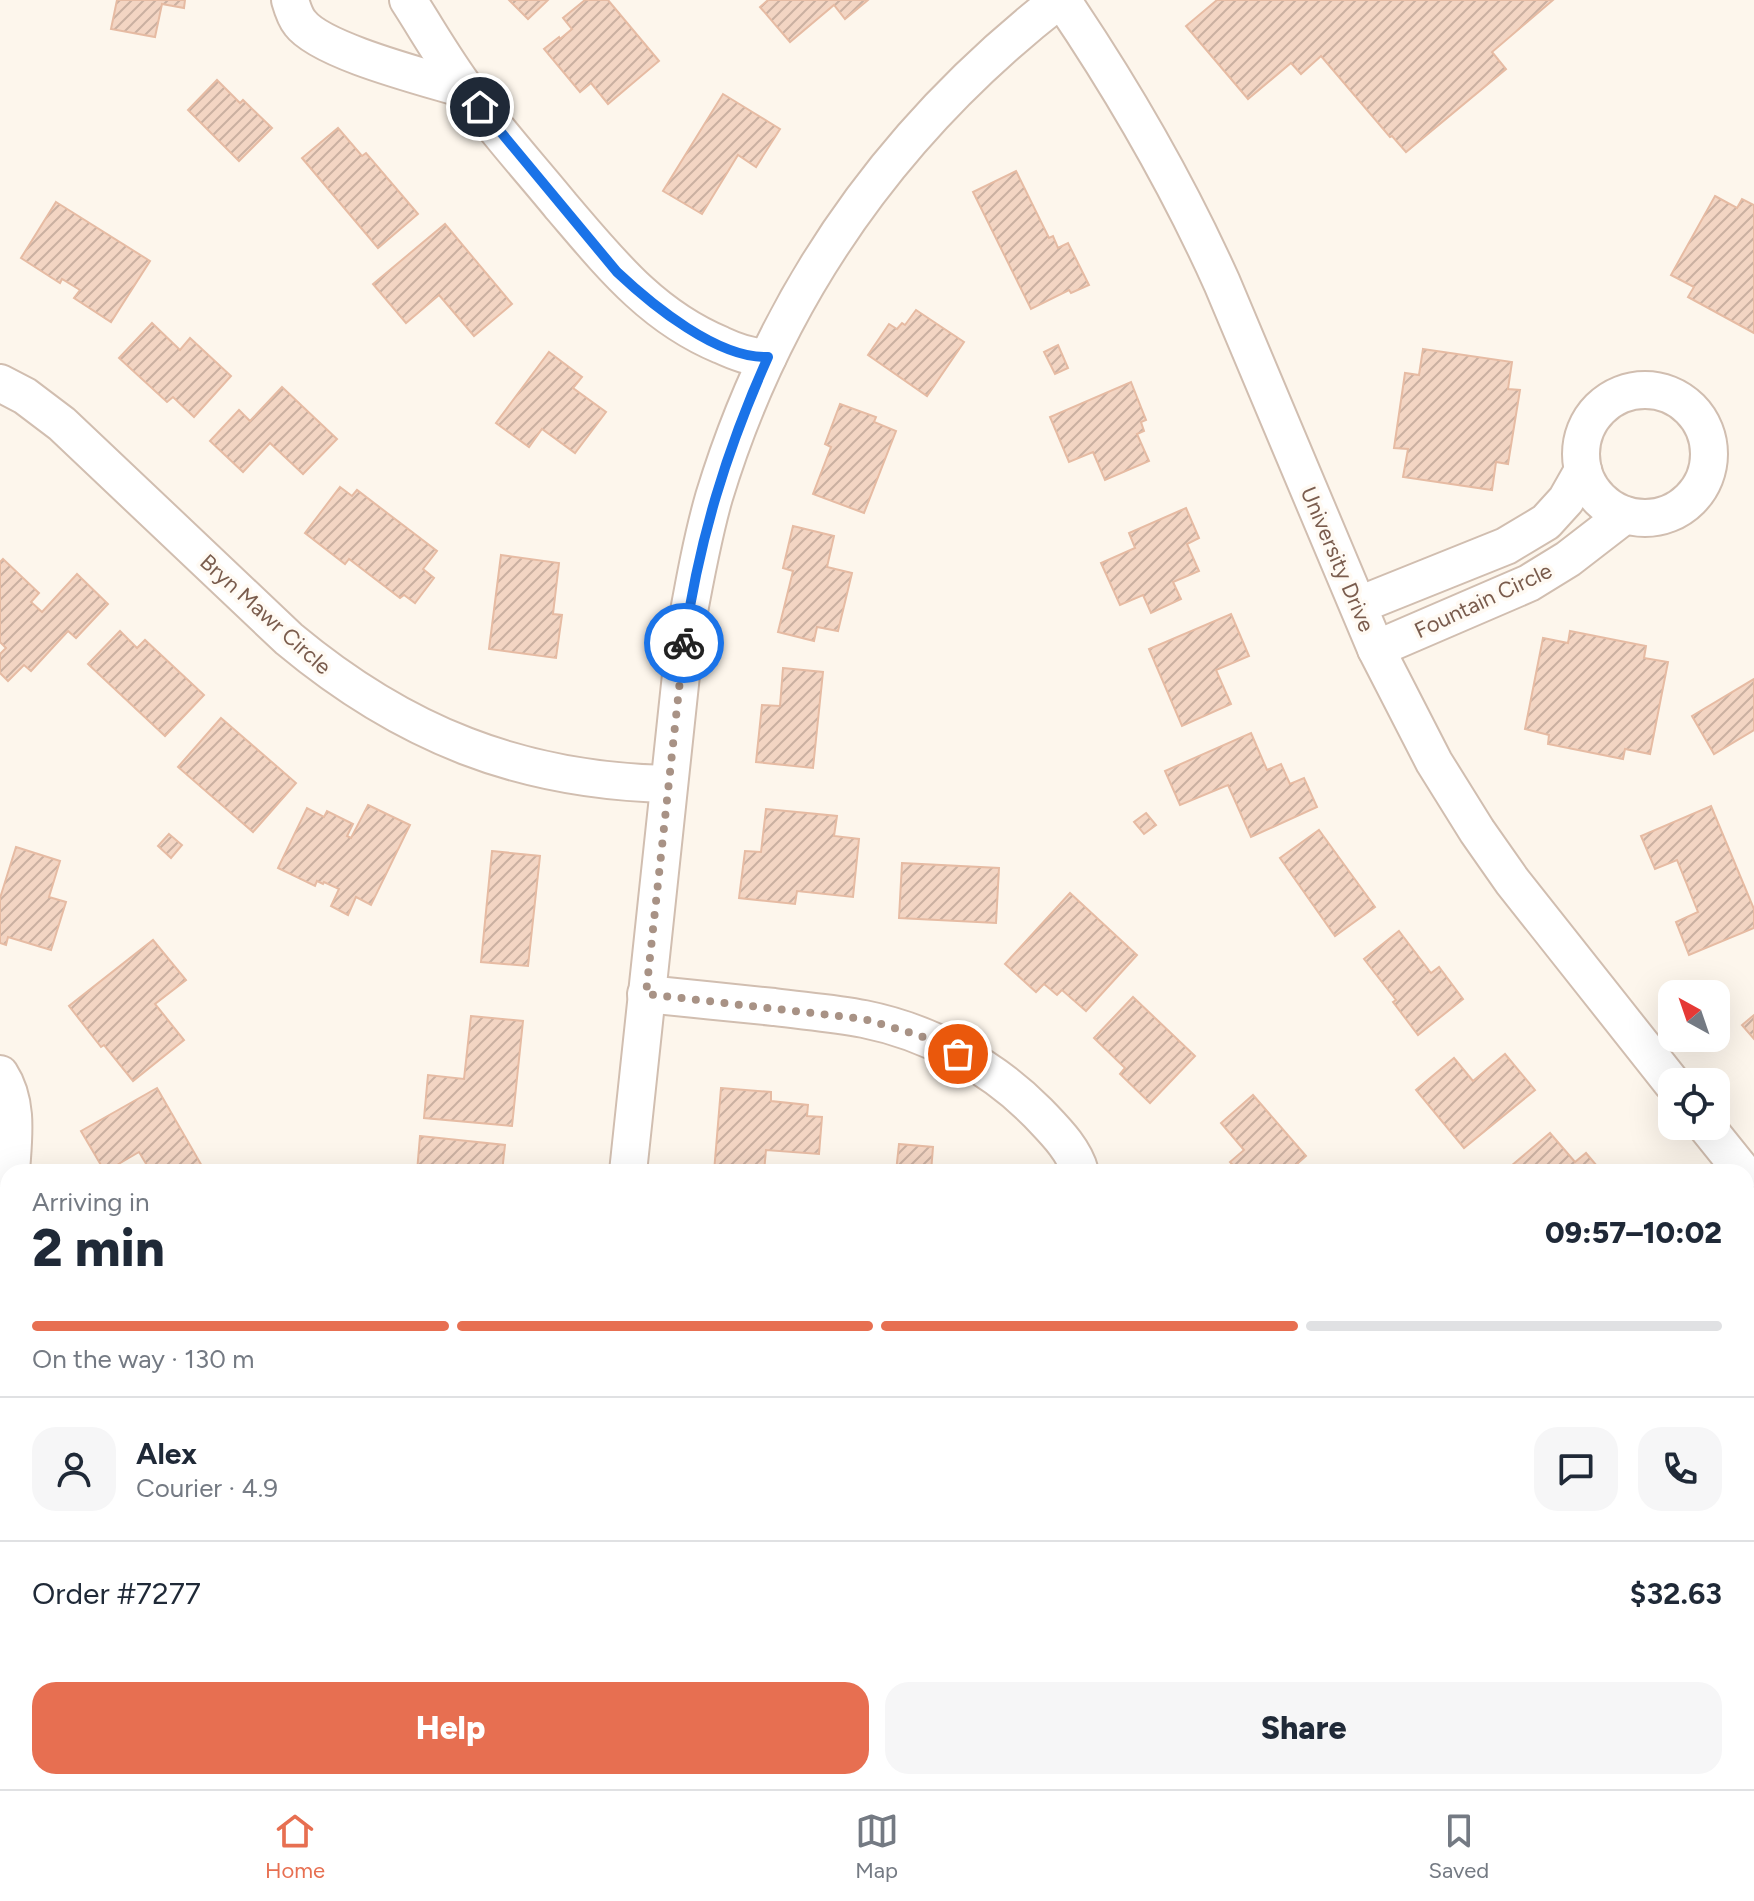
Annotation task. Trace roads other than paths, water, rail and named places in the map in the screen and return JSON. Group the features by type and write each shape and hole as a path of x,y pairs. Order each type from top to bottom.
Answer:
{"street":[{"path":"290,0 298,22 332,46 467,90"},
{"path":"408,0 467,90 617,272 673,319 709,340 757,358 768,357"},
{"path":"629,1164 684,644 714,497 730,450 768,357 833,240 893,160 960,86 996,51 1061,0"},
{"name":"University Drive","path":"1061,0 1137,116 1198,230 1376,649 1434,762 1477,831 1660,1068"},
{"name":"Bryn Mawr Circle","path":"0,383 53,416 289,639 370,699 437,734 508,761 607,781 669,784"},
{"path":"1649,389 1673,395 1692,409 1705,430 1710,454 1705,477 1692,498 1672,512 1648,518 1625,515 1598,497 1583,470 1581,446 1589,423 1604,404 1625,393 1649,389"},
{"name":"Fountain Circle","path":"1359,605 1506,546 1546,522 1566,500 1583,470"},
{"name":"Fountain Circle","path":"1376,649 1529,583 1568,559 1625,515"},
{"path":"646,994 840,1015 875,1021 921,1036 974,1062 1013,1090 1055,1132 1078,1164"},
{"path":"0,1074 6,1083 14,1116 11,1164"},
{"path":"1717,1140 1736,1164"}]}
